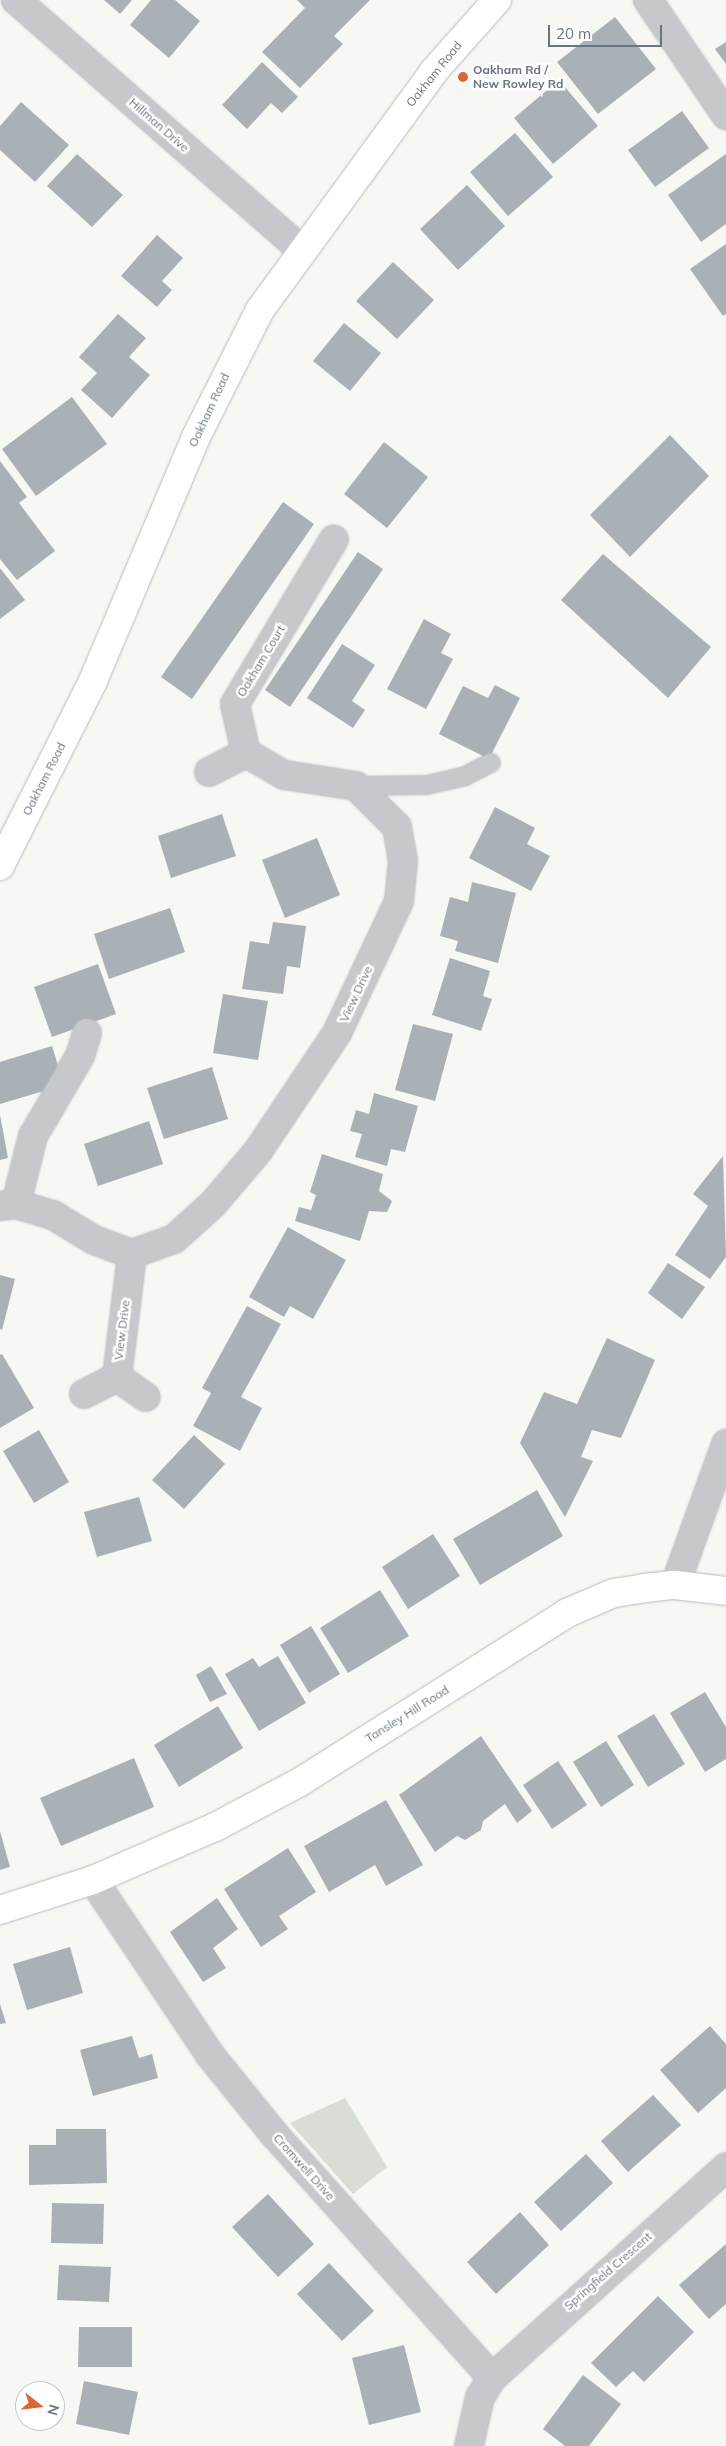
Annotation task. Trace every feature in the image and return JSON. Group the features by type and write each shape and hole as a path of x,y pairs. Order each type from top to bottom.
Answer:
{"street":[{"name":"Hillman Drive","path":"16,0 302,250"},
{"name":"Oakham Road","path":"0,866 93,681 227,372 260,310 434,71 497,0"},
{"path":"648,0 726,115"},
{"name":"Oakham Court","path":"246,753 235,704 334,539"},
{"path":"209,772 246,753 284,775 356,786"},
{"name":"View Drive","path":"116,1377 132,1254 174,1239 213,1204 258,1151 338,1034 399,901 403,861 397,827 356,786"},
{"path":"86,1033 80,1056 33,1136 8,1205 53,1215 94,1240 132,1254"},
{"name":"View Drive","path":"84,1394 116,1377"},
{"name":"View Drive","path":"116,1377 146,1397"},
{"path":"675,1586 726,1444"},
{"name":"Tansley Hill Road","path":"0,1910 93,1880 215,1826 300,1782 567,1613 614,1593 675,1586 726,1591"},
{"name":"Cromwell Drive","path":"93,1880 210,2055 274,2134 492,2378"},
{"name":"Springfield Crescent","path":"492,2378 726,2167"},
{"path":"469,2446 480,2398 492,2378"}],"lane":[{"path":"356,786 426,785 465,776 492,763"}],"shaded area":[{"path":"345,2098 387,2167 353,2194 290,2123"}],"building":[{"path":"104,0 132,0 120,14"},
{"path":"151,0 175,0 200,21 169,58 130,25"},
{"path":"297,0 370,0 334,36 343,44 300,88 262,52 305,8"},
{"path":"615,17 656,69 598,114 557,62"},
{"path":"726,42 726,64 715,49"},
{"path":"262,62 298,97 282,113 271,103 247,129 222,105"},
{"path":"559,80 598,126 553,164 514,118"},
{"path":"21,102 69,145 35,182 0,150 0,126"},
{"path":"682,111 709,148 655,187 628,150"},
{"path":"515,133 553,177 508,216 470,172"},
{"path":"77,154 123,195 92,227 47,186"},
{"path":"726,154 726,224 701,242 668,195"},
{"path":"467,185 505,226 458,270 420,229"},
{"path":"157,235 183,258 162,281 172,290 157,307 121,276"},
{"path":"726,244 726,314 723,316 690,269"},
{"path":"393,262 434,300 397,339 356,301"},
{"path":"118,314 146,338 129,357 150,375 112,418 81,390 97,373 79,357"},
{"path":"344,323 381,353 350,391 313,361"},
{"path":"72,397 107,444 36,496 2,449"},
{"path":"670,435 709,476 630,557 590,515"},
{"path":"384,442 428,477 387,528 344,494"},
{"path":"0,461 27,497 19,503 55,551 17,580 0,559"},
{"path":"283,502 314,524 192,699 161,677"},
{"path":"358,552 383,569 290,707 265,690"},
{"path":"603,554 711,647 668,698 561,600"},
{"path":"0,568 25,600 0,619"},
{"path":"424,619 451,634 441,653 453,659 426,709 387,689"},
{"path":"342,644 375,665 352,701 365,710 353,728 307,698"},
{"path":"495,685 520,698 489,759 439,734 463,686 488,698"},
{"path":"495,807 535,828 527,844 550,856 531,891 469,858"},
{"path":"222,814 236,856 171,878 158,836"},
{"path":"317,838 340,895 285,918 262,860"},
{"path":"472,882 516,893 498,963 455,951 458,941 440,936 450,897 468,902"},
{"path":"170,908 185,952 109,979 94,934"},
{"path":"273,922 306,926 300,968 287,966 283,994 242,989 250,941 269,944"},
{"path":"450,958 490,971 483,996 492,999 481,1031 432,1015"},
{"path":"98,964 116,1014 52,1037 34,987"},
{"path":"223,994 268,1001 258,1060 213,1053"},
{"path":"413,1024 453,1034 435,1101 395,1090"},
{"path":"52,1046 64,1085 0,1104 0,1062"},
{"path":"212,1067 228,1119 164,1139 147,1088"},
{"path":"374,1093 418,1106 405,1152 391,1149 387,1166 355,1157 362,1134 350,1131 356,1110 369,1114"},
{"path":"0,1115 8,1158 0,1160"},
{"path":"149,1121 163,1164 98,1186 84,1144"},
{"path":"322,1154 383,1174 379,1191 392,1201 387,1212 369,1211 360,1241 295,1221 299,1207 311,1210 316,1195 310,1192"},
{"path":"723,1156 726,1257 710,1279 675,1255 708,1206 693,1194"},
{"path":"288,1227 346,1260 313,1319 290,1306 284,1317 249,1297"},
{"path":"668,1263 705,1287 682,1319 648,1293"},
{"path":"0,1275 15,1279 2,1330 0,1329"},
{"path":"247,1306 281,1324 241,1397 262,1408 240,1451 193,1426 211,1393 202,1388"},
{"path":"607,1338 655,1360 621,1438 592,1430 581,1457 593,1461 565,1517 520,1443 544,1392 577,1404"},
{"path":"2,1354 34,1408 0,1428 0,1355"},
{"path":"39,1430 69,1482 34,1503 3,1451"},
{"path":"194,1435 225,1464 184,1509 152,1480"},
{"path":"537,1490 563,1536 480,1585 453,1539"},
{"path":"139,1497 152,1541 97,1557 84,1512"},
{"path":"433,1534 460,1576 408,1609 382,1567"},
{"path":"380,1590 409,1636 348,1673 320,1628"},
{"path":"311,1626 340,1674 309,1693 280,1645"},
{"path":"278,1656 306,1703 259,1731 225,1674 253,1658 259,1667"},
{"path":"211,1666 227,1694 210,1702 196,1675"},
{"path":"705,1692 726,1727 726,1759 705,1772 670,1713"},
{"path":"218,1706 243,1748 179,1787 154,1745"},
{"path":"654,1714 685,1764 648,1787 617,1736"},
{"path":"481,1736 532,1811 517,1823 505,1804 483,1821 481,1830 465,1840 457,1836 435,1852 399,1795"},
{"path":"606,1741 634,1785 601,1807 573,1762"},
{"path":"134,1758 154,1807 61,1846 40,1798"},
{"path":"558,1761 587,1805 552,1829 523,1785"},
{"path":"386,1800 423,1865 386,1886 375,1865 329,1892 304,1846"},
{"path":"0,1831 10,1867 0,1870"},
{"path":"288,1848 316,1892 279,1916 288,1929 261,1947 224,1889"},
{"path":"217,1898 238,1929 213,1948 226,1968 203,1982 170,1932"},
{"path":"70,1947 83,1993 27,2010 13,1964"},
{"path":"0,2004 6,2023 0,2024"},
{"path":"710,2026 726,2044 726,2088 698,2113 660,2070"},
{"path":"132,2036 139,2058 152,2054 158,2078 93,2096 80,2050"},
{"path":"653,2095 681,2125 628,2172 601,2141"},
{"path":"56,2129 106,2129 107,2183 29,2185 29,2145 56,2145"},
{"path":"586,2154 613,2183 561,2231 534,2202"},
{"path":"268,2194 314,2244 278,2277 232,2227"},
{"path":"52,2203 104,2204 103,2244 51,2243"},
{"path":"520,2212 549,2245 496,2294 467,2262"},
{"path":"726,2244 726,2304 709,2319 679,2285"},
{"path":"329,2263 374,2311 342,2341 297,2294"},
{"path":"59,2265 111,2267 109,2302 57,2300"},
{"path":"658,2296 694,2332 644,2382 633,2371 616,2387 591,2363"},
{"path":"79,2327 132,2327 132,2367 78,2367"},
{"path":"404,2345 421,2412 369,2425 352,2358"},
{"path":"583,2375 621,2404 589,2446 565,2446 543,2429"},
{"path":"84,2381 138,2392 129,2435 76,2424"}],"place":[{"name":"Oakham Rd / New Rowley Rd","path":"463,77"}]}
